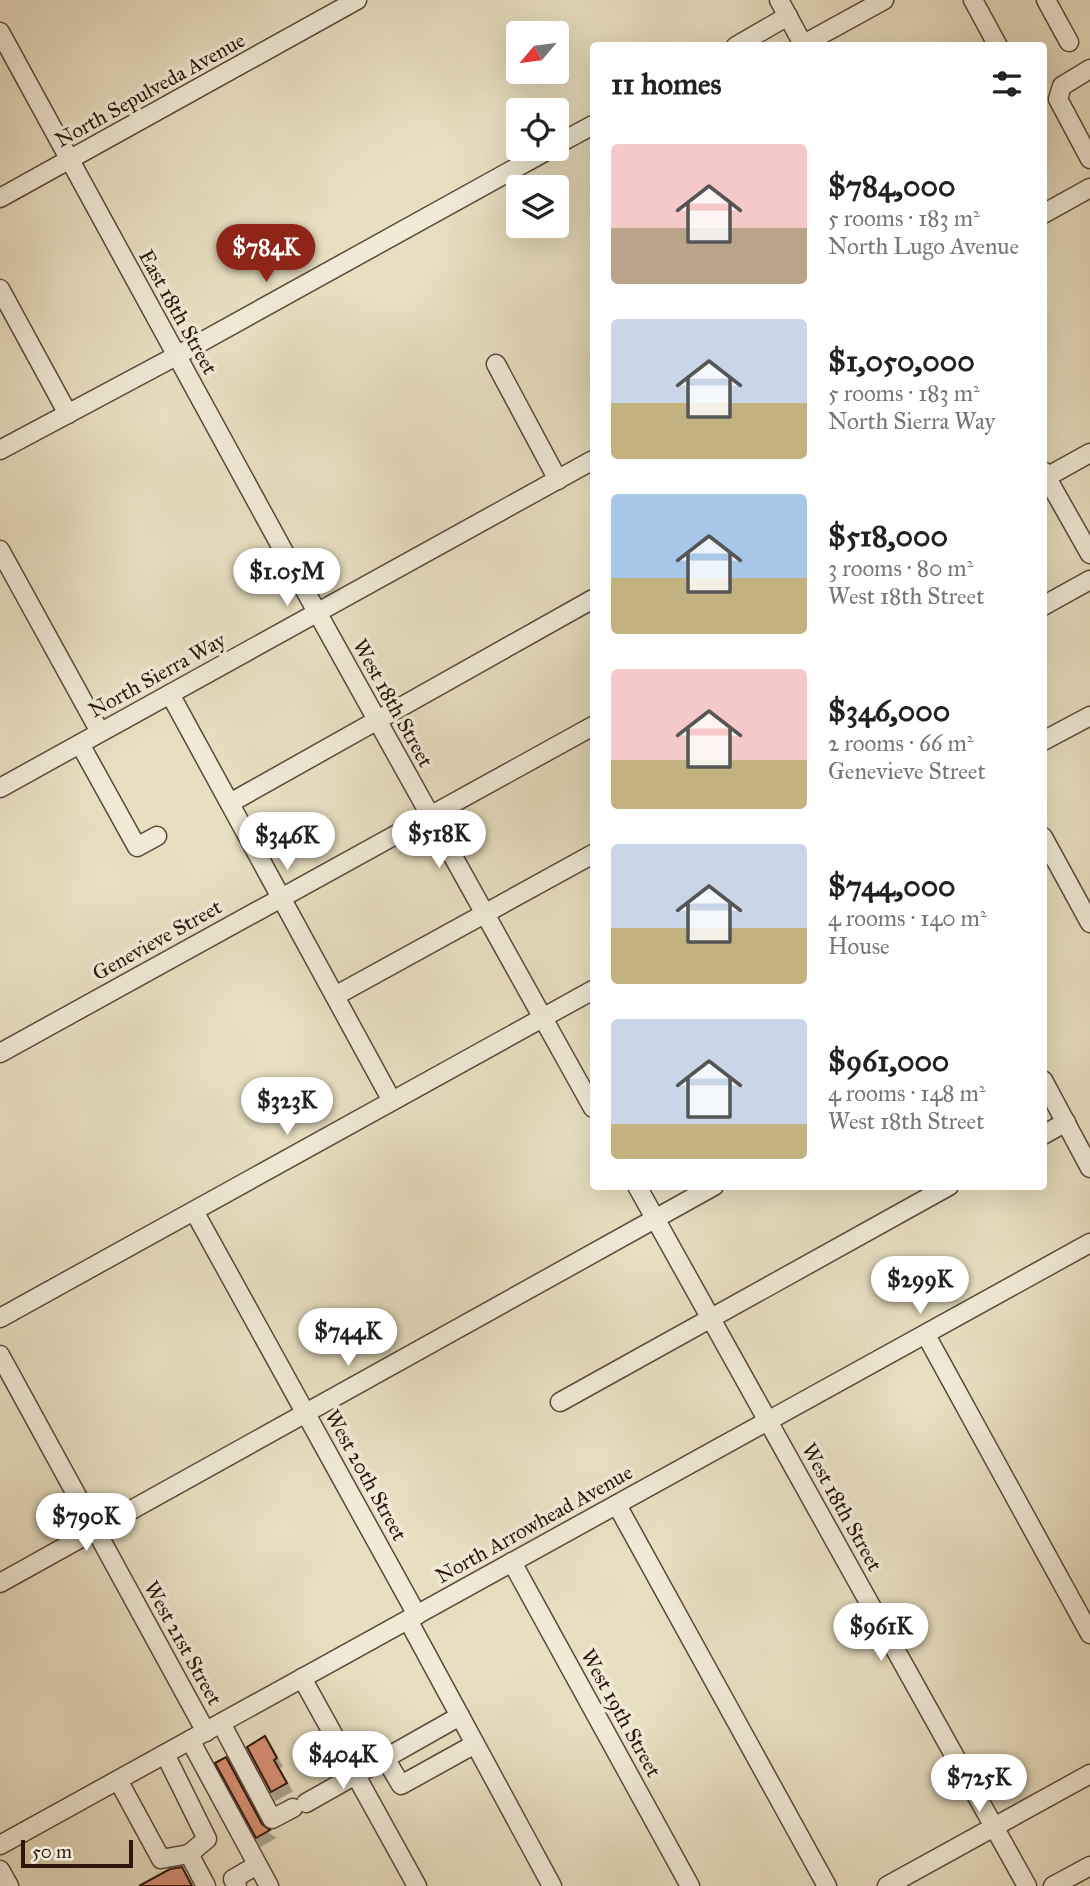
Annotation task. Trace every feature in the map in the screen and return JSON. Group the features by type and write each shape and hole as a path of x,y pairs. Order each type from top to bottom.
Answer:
{"street":[{"name":"North Sepulveda Avenue","path":"0,198 357,0"},
{"path":"779,0 802,42"},
{"path":"809,42 884,0"},
{"path":"973,0 996,42"},
{"path":"1046,0 1069,42"},
{"path":"743,42 788,16"},
{"name":"East 18th Street","path":"0,32 318,614"},
{"path":"1090,69 1062,86 1058,99 1090,159"},
{"path":"569,138 590,126"},
{"path":"0,450 528,161"},
{"path":"1047,212 1090,188"},
{"path":"0,289 68,414"},
{"path":"496,364 558,480"},
{"path":"1047,474 1090,453"},
{"name":"North Sierra Way","path":"0,789 590,462"},
{"path":"1047,480 1090,554"},
{"path":"0,550 100,732"},
{"path":"1047,604 1090,580"},
{"path":"230,803 590,601"},
{"name":"West 18th Street","path":"318,614 590,1103"},
{"path":"170,694 392,1101"},
{"path":"1047,739 1090,716"},
{"name":"Genevieve Street","path":"0,1053 590,728"},
{"path":"80,744 137,847 157,836"},
{"path":"1047,844 1090,923"},
{"path":"335,996 590,856"},
{"path":"0,1318 590,992"},
{"path":"1047,1087 1090,1168"},
{"path":"1047,1133 1066,1122"},
{"name":"West 18th Street","path":"639,1190 1027,1886"},
{"path":"0,1583 707,1190"},
{"path":"560,1402 942,1190"},
{"name":"West 20th Street","path":"194,1211 306,1413 413,1617 460,1716 552,1886"},
{"name":"North Arrowhead Avenue","path":"0,1845 1090,1243"},
{"path":"926,1335 1090,1634"},
{"name":"West 21st Street","path":"0,1355 206,1732"},
{"path":"617,1505 827,1886"},
{"name":"West 19th Street","path":"513,1562 690,1886"},
{"path":"302,1678 417,1886"},
{"path":"206,1732 272,1819 460,1716"},
{"path":"206,1732 257,1865 269,1886"},
{"path":"385,1758 401,1785 475,1744"},
{"path":"118,1780 161,1859 189,1854 208,1839 164,1754"},
{"path":"887,1886 1090,1774"},
{"path":"189,1854 206,1886"},
{"path":"237,1886 233,1879 257,1865"},
{"path":"1053,1886 1090,1866"},
{"path":"0,1870 9,1886"}],"building":[{"path":"265,1736 287,1783 271,1792 247,1747"},
{"path":"226,1757 262,1824 270,1830 256,1838 215,1763"},
{"path":"182,1867 192,1886 139,1886 170,1869"}]}
